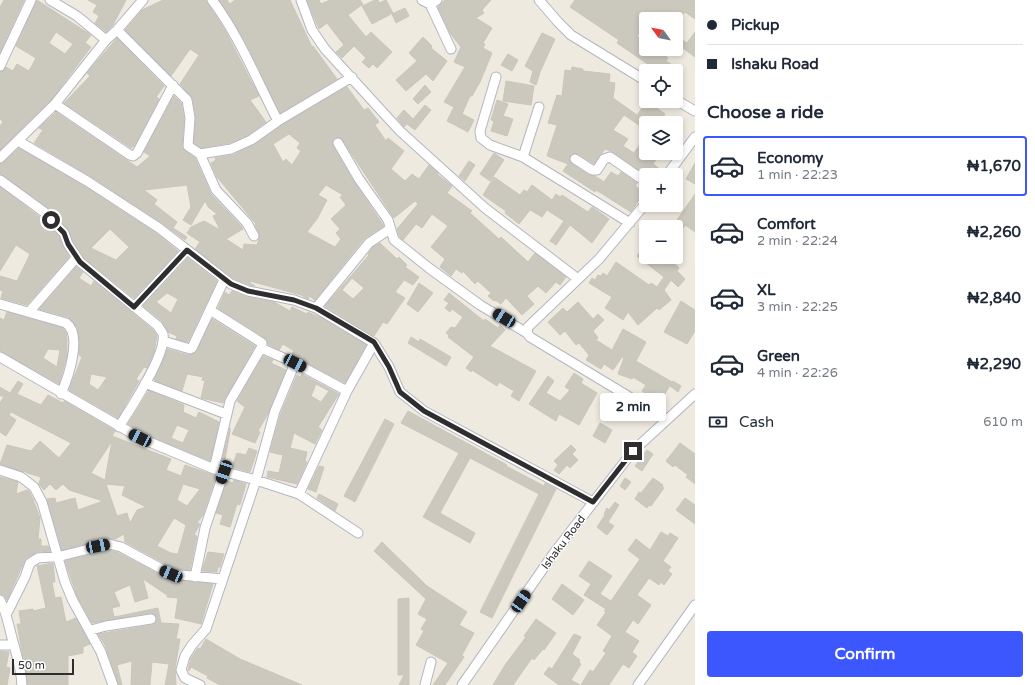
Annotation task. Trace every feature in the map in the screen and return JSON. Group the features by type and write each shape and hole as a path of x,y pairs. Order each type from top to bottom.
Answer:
{"street":[{"path":"0,66 31,0"},
{"path":"50,0 77,16 106,40"},
{"path":"0,158 55,104 106,40 117,30 143,0"},
{"path":"212,0 229,22 248,57 278,121"},
{"path":"301,0 312,30 325,49 352,77 400,132 485,208 578,279"},
{"path":"539,0 558,22 572,35 639,77"},
{"path":"429,1 451,49"},
{"path":"117,30 173,85 189,104 190,118 188,146 200,154 216,190 247,223 254,236"},
{"path":"200,154 231,149 251,140 278,121 352,77"},
{"path":"496,77 480,131 481,138 490,145 523,157 630,223"},
{"path":"55,104 133,156 137,153 173,85"},
{"path":"683,104 695,111"},
{"path":"523,157 539,107"},
{"path":"672,168 695,137"},
{"path":"18,142 93,185 159,228 224,280 248,291 294,300 316,308 374,342 389,367 400,392 424,411 593,502"},
{"path":"338,143 359,179 388,220 394,240 429,268 480,304 527,332 530,337 666,419"},
{"path":"575,159 592,170 597,170 604,159 610,157 639,177"},
{"path":"0,180 49,217 64,233 76,258 158,326 163,334 163,341 156,364 119,428"},
{"path":"527,332 528,327 599,259 639,212"},
{"path":"316,308 369,244 390,229"},
{"path":"134,307 187,250"},
{"path":"29,312 76,258"},
{"path":"163,341 190,349 224,280"},
{"path":"0,304 66,323 73,331 73,350 70,370 61,394"},
{"path":"210,310 262,343 261,348 230,401 214,469"},
{"path":"299,494 348,391 374,342"},
{"path":"261,348 295,363 348,391"},
{"path":"0,357 119,428 214,469 256,480 299,494 358,533"},
{"path":"200,685 184,681 180,670 185,656 192,645 206,629 256,480 275,411 295,363"},
{"path":"145,384 226,414"},
{"name":"Ishaku Road","path":"462,685 554,552 633,451 666,419 695,394"},
{"path":"0,470 21,477 34,487 42,502 57,557 72,599 91,630 113,685"},
{"path":"195,577 205,528 224,472"},
{"path":"7,612 25,577 30,563 38,558 57,557 109,544 121,547 171,574 222,579"},
{"path":"0,600 7,612 14,645 21,668 22,685"},
{"path":"638,685 695,605"},
{"path":"91,630 106,626 151,620"},
{"path":"0,645 14,645"},
{"path":"424,685 431,662"}],"building":[{"path":"4,0 24,0 0,52 0,7"},
{"path":"37,0 91,35 85,43 91,47 51,100 0,150 0,126 3,122 0,119 0,72 6,67 13,71 17,64 29,71 36,58 16,46","holes":["56,32 73,44 65,54 49,43"]},
{"path":"88,0 126,0 113,25 106,32 95,23 99,16 93,12 97,5"},
{"path":"163,0 206,0 226,32 259,96 250,100 266,122 248,135 229,143 201,148 194,143 196,118 193,99 180,84 199,55 190,49 171,76 125,30 142,10"},
{"path":"219,0 227,0 230,4 235,0 290,0 312,47 313,46 337,79 280,113 245,41"},
{"path":"307,0 319,0 321,4 330,0 360,0 363,4 348,15 366,37 371,32 392,52 377,68 373,64 369,68 362,62 366,58 354,46 342,58 336,52 344,45 327,23 319,29"},
{"path":"378,0 379,3 386,0 393,13 372,24 362,6"},
{"path":"445,0 491,0 482,10 484,13 476,18 492,28 483,43 485,44 483,48 492,53 480,82 472,96 470,96 462,114 474,120 468,132 447,121 454,107 444,102 465,67 454,62 461,47 450,33 438,7"},
{"path":"575,0 695,0 695,19 685,12 683,15 683,12 639,12 639,33 637,36 639,38 639,56 665,56 668,58 666,61 671,64 648,64 617,43 619,40 570,7"},
{"path":"405,8 409,16 396,23 392,14"},
{"path":"695,32 695,57 683,48 683,40 687,43"},
{"path":"542,33 555,39 540,72 536,85 530,82 533,71 525,66"},
{"path":"423,37 432,46 431,48 447,61 433,81 426,74 406,91 396,80 417,61 409,53"},
{"path":"117,38 164,86 156,97 159,99 134,146 131,148 64,103 90,76 87,73"},
{"path":"508,54 518,60 512,71 501,65"},
{"path":"572,67 583,69 583,71 610,74 609,82 615,83 613,98 637,115 642,108 657,108 665,114 664,116 639,116 639,125 624,115 613,130 628,139 623,146 634,153 639,146 639,160 656,160 653,164 659,168 639,168 639,170 613,152 605,149 594,164 578,154 573,154 570,156 570,161 572,164 589,175 595,176 604,182 611,172 618,176 621,172 637,183 635,186 639,189 639,200 631,212 596,190 595,192 563,171 568,164 547,156 557,125 548,123 557,95 562,96 565,70 571,71"},
{"path":"506,81 534,86 531,105 503,101"},
{"path":"425,85 431,92 418,104 413,99"},
{"path":"347,87 364,110 368,108 379,122 375,125 386,141 388,138 404,151 391,169 405,181 412,174 419,179 429,165 438,173 437,174 452,186 447,193 472,211 470,213 499,239 501,237 528,262 535,253 566,277 560,285 556,282 546,293 538,286 527,296 534,304 522,315 506,298 501,304 495,300 494,301 488,296 491,293 478,281 475,284 463,271 462,273 456,269 451,276 440,267 445,259 431,247 448,226 432,214 422,228 416,224 403,240 397,229 418,204 415,201 394,218 341,138 333,140 333,146 354,182 384,226 364,239 315,300 309,296 308,299 301,295 250,281 250,283 255,286 250,285 234,279 195,249 200,242 187,233 191,227 204,221 220,230 213,216 217,214 208,207 205,201 191,225 183,220 191,207 187,185 144,190 157,200 154,204 177,222 173,228 187,237 185,240 162,223 90,176 34,143 43,130 39,128 56,112 137,167 150,156 144,152 174,96 181,103 184,118 182,148 195,158 211,194 242,227 243,229 226,239 243,250 244,244 257,245 260,236 255,225 256,224 217,177 211,163 216,160 215,158 233,155 254,145 281,126","holes":["289,134 300,143 297,148 301,151 292,165 286,159 283,162 273,144","326,185 343,195 340,197 346,205 331,219 340,229 336,233 341,239 335,247 307,232 317,219 327,200 318,195"]},
{"path":"497,100 508,104 503,116 513,119 507,136 491,131 494,121 491,120"},
{"path":"425,105 431,110 415,130 407,124 404,127 397,118 404,110 413,119"},
{"path":"19,148 84,186 156,233 178,251 134,298 84,258 73,241 68,229 48,208 0,174 0,164","holes":["110,229 129,247 116,260 91,248"]},
{"path":"494,153 504,160 490,181 480,174"},
{"path":"469,161 475,165 465,181 459,176"},
{"path":"695,163 695,184 686,179"},
{"path":"494,177 520,195 524,190 527,192 532,185 552,200 556,194 560,197 562,195 588,212 592,207 609,219 592,243 570,225 556,245 550,241 564,221 547,210 542,217 530,210 519,224 505,213 506,211 483,195"},
{"path":"0,187 40,217 59,236 69,257 27,305 1,298 3,291 0,290 0,276 17,281 30,254 16,245 0,271"},
{"path":"695,194 695,232 685,225 683,228 683,220 677,220"},
{"path":"380,243 397,259 399,257 407,265 405,267 419,277 413,285 404,280 395,292 405,298 387,324 383,322 374,336 325,306 369,255 368,254 373,247","holes":["352,278 364,288 353,299 342,290"]},
{"path":"188,258 217,281 188,342 176,339 177,336 168,332 162,321 143,306","holes":["167,293 178,299 171,313 156,302"]},
{"path":"616,262 649,285 651,283 657,287 664,277 647,264 675,264 679,268 677,271 685,279 678,287 671,280 664,290 671,300 659,310 657,308 638,325 628,312 623,320 605,308 612,297 589,283 592,278 595,280 598,275 601,276 603,273 607,276"},
{"path":"76,267 83,272 79,278 91,286 94,281 153,330 157,336 154,352 147,368 144,367 136,379 139,381 118,418 69,390 82,357 79,355 79,337 77,327 68,317 39,309","holes":["91,374 107,377 98,390 89,384"]},
{"path":"419,283 433,293 418,312 407,304"},
{"path":"232,291 247,297 274,302 290,311 292,307 307,314 308,312 321,318 366,345 345,383 301,360 292,354 294,351 283,344 279,350 268,344 265,338 218,308 225,292 229,295"},
{"path":"449,293 484,321 485,319 498,328 500,325 505,330 490,346 536,371 519,401 511,396 514,391 499,382 497,386 472,370 471,372 466,368 474,357 448,337 449,335 446,333 451,327 455,328 463,317 452,309 450,312 445,308 449,303 444,300"},
{"path":"681,301 695,310 695,331 687,344 664,332"},
{"path":"578,302 593,319 598,314 604,320 593,331 598,338 596,340 612,350 623,329 646,342 636,361 672,382 660,402 642,391 646,385 633,377 632,379 618,374 624,358 622,357 613,370 604,364 601,369 586,360 589,355 579,343 576,345 565,331 560,335 548,322 563,308 567,312"},
{"path":"7,312 63,328 66,332 67,338 67,356 59,384 0,351 0,318 4,320","holes":["48,349 60,350 57,367 43,358"]},
{"path":"212,319 255,346 223,403 201,398 205,381 202,380 203,377 187,374 182,391 154,380 167,349 188,355 195,353"},
{"path":"411,337 419,342 420,339 451,357 446,366 408,343"},
{"path":"263,356 273,360 271,363 286,370 268,414 258,431 260,432 255,443 232,434 245,407 237,401"},
{"path":"574,373 583,379 581,383 597,393 579,425 559,414 556,421 529,404 548,376 554,381 546,393 560,401 570,390 565,387"},
{"path":"302,374 339,394 318,427 322,430 315,444 294,433 290,448 307,452 305,461 307,462 297,484 267,477 268,471 279,473 283,455 270,452 281,413 297,375 300,377","holes":["316,384 329,391 321,402 311,396"]},
{"path":"18,381 23,384 17,394 41,405 48,395 63,403 64,401 114,430 115,431 112,436 171,459 166,470 181,476 185,465 216,476 203,515 197,523 200,524 194,535 197,536 190,570 173,568 125,542 124,534 115,539 108,538 62,550 47,499 55,498 56,503 75,498 78,510 103,501 69,490 63,484 56,490 50,484 44,490 39,484 41,477 27,473 23,470 24,472 0,464 7,445 31,451 40,441 59,458 71,443 11,412 9,415 16,420 6,436 0,432 0,403 4,396 0,396 0,387 10,393","holes":["112,441 105,480 91,473","106,484 125,486 122,495 146,507 137,510 130,523 127,513 117,516","183,484 200,489 187,506 177,500","174,518 186,525 178,554 171,553 157,546"]},
{"path":"673,381 681,386 678,392 670,386"},
{"path":"150,391 184,405 183,412 196,418 199,412 219,422 210,461 143,433 128,424","holes":["177,425 189,430 183,443 171,438"]},
{"path":"408,411 507,465 506,466 544,486 545,483 556,489 492,618 480,612 539,494 470,458 440,513 475,533 470,543 423,517 459,453 401,423"},
{"path":"385,419 394,424 355,502 344,496"},
{"path":"600,423 612,430 605,443 593,436"},
{"path":"230,428 224,465 221,465"},
{"path":"680,443 695,454 695,484 686,477 688,475 675,465 673,467 666,461"},
{"path":"571,445 576,450 572,454 578,460 570,468 567,465 559,474 554,470 558,465 554,461"},
{"path":"249,448 257,451 250,472 232,467 237,453 246,455"},
{"path":"647,450 653,454 642,471 635,466"},
{"path":"319,466 324,467 316,492 308,489"},
{"path":"0,477 18,482 16,494 27,490 29,491 34,501 32,502 34,502 40,518 38,539 41,539 41,546 48,546 50,551 37,552 26,558 7,600 4,595 0,594"},
{"path":"625,478 631,482 625,490 620,486"},
{"path":"653,478 663,485 662,487 664,488 651,506 649,505 647,508 635,499 639,492 641,493"},
{"path":"234,480 246,484 240,505 237,504 230,527 220,524 223,515 216,513 227,481 233,483"},
{"path":"319,494 338,504 335,511 317,498"},
{"path":"685,498 695,505 695,524 676,510"},
{"path":"615,502 619,505 608,522 614,526 607,535 597,527 605,515 604,514 607,508 609,510"},
{"path":"661,532 668,536 670,533 678,538 663,561 671,567 668,571 672,574 664,585 661,582 659,585 649,578 637,595 651,605 638,624 633,620 625,632 639,641 632,652 637,656 629,668 623,664 609,685 581,685 590,670 593,672 606,653 603,651 612,636 597,625 606,612 604,611 606,609 584,595 591,584 579,576 589,561 612,576 600,594 611,601 640,559 628,550 636,539 650,550"},
{"path":"382,542 427,586 467,612 459,625 474,633 462,655 464,657 445,685 433,685 448,663 416,645 424,631 421,629 427,619 418,614 426,599 374,551"},
{"path":"109,550 119,553 168,579 213,584 201,624 175,618 178,598 167,597 167,595 143,579 148,598 135,602 130,585 114,592 120,606 112,608 114,617 158,608 161,623 179,624 176,639 180,639 175,668 176,685 165,685 169,664 152,662 150,685 131,685 132,661 117,665 122,685 119,685 105,645 98,634 152,625 156,622 157,618 154,614 150,613 92,623 77,596 65,561"},
{"path":"208,552 224,554 217,572 202,571"},
{"path":"53,563 55,582 52,582 55,598 61,597 66,622 76,618 90,644 83,647 83,653 68,656 68,685 28,685 17,624 21,624 19,611 33,609 33,611 46,608 37,566"},
{"path":"562,584 584,600 573,615 552,599"},
{"path":"409,598 409,685 399,685 404,675 398,675 398,599"},
{"path":"536,619 556,633 544,650 543,649 534,660 532,658 513,685 493,685 505,665 526,637 524,636"},
{"path":"574,634 581,637 572,654 580,660 579,662 581,664 571,680 580,685 559,685 544,674 549,667 552,669"},
{"path":"206,639 240,659 302,685 220,685 207,678 208,676 191,667 189,671 191,658 198,648 200,649"},
{"path":"0,651 9,652 6,667 10,668 7,685 0,685"}],"route":[{"path":"51,220 64,233 68,244 80,262 134,307 187,250 231,284 248,291 294,300 316,308 374,342 389,367 400,392 424,411 593,502 633,451"}]}
